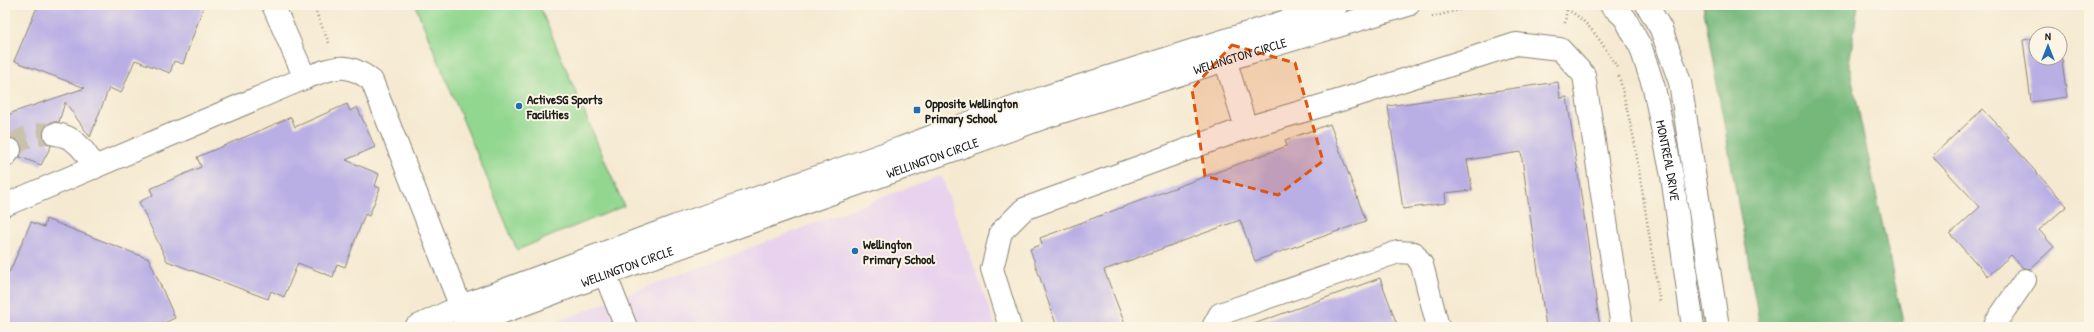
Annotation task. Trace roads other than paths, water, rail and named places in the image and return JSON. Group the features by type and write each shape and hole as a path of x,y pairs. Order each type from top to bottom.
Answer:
{"street":[{"path":"273,5 305,78"},
{"name":"WELLINGTON CIRCLE","path":"416,327 464,319 605,274 1052,115 1222,51 1275,23 1336,5"},
{"name":"WELLINGTON CIRCLE","path":"464,319 707,214 1045,96 1222,51 1283,43 1408,5"},
{"name":"MONTREAL DRIVE","path":"1611,5 1625,18 1641,48 1654,88 1672,176 1693,327"},
{"name":"MONTREAL DRIVE","path":"1647,5 1661,29 1680,82 1718,327"},
{"path":"1275,23 1283,43"},
{"path":"1010,327 992,270 1001,232 1024,209 1246,128 1352,97 1516,44 1560,49 1584,75 1622,327"},
{"path":"1222,51 1246,128"},
{"path":"5,205 305,78 345,67 361,72 372,81 464,319"},
{"path":"55,134 75,141 87,153 94,168"},
{"path":"1213,327 1220,314 1398,252 1414,253 1422,265 1438,327"},
{"path":"605,274 626,327"},
{"path":"1995,327 1996,322 2025,280"}],"tunnel":[{"path":"10,150 24,138 36,134 55,134"}],"place":[{"name":"ActiveSG Sports Facilities","path":"519,106"},
{"name":"Opposite Wellington Primary School","path":"917,110"},
{"name":"Wellington Primary School","path":"855,251"}]}
